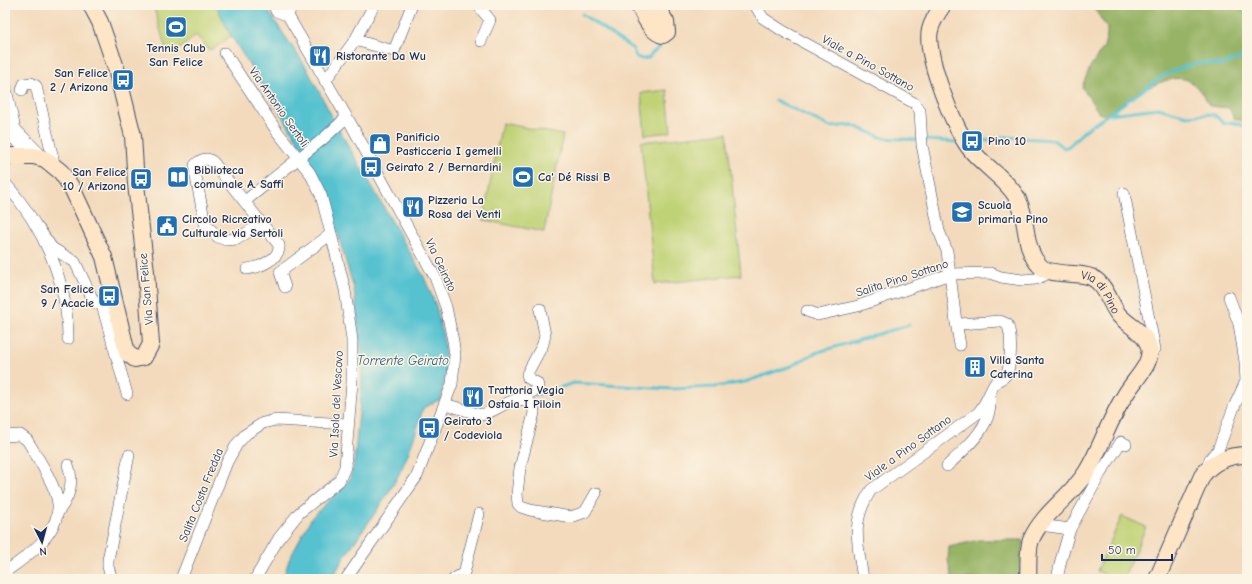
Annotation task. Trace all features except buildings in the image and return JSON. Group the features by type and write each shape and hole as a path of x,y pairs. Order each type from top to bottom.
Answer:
{"street":[{"name":"Via San Felice","path":"5,85 15,129 72,188 104,257 127,353 135,359 142,359 149,351 151,344 146,272 136,184 133,136 116,68 100,22 91,5"},
{"name":"Via Geirato","path":"274,5 278,13 289,9 325,80 407,224 441,292 450,326 455,354 452,384 417,476 346,579"},
{"path":"325,80 355,40 374,5"},
{"path":"355,40 394,51 412,5"},
{"path":"481,41 490,20 481,9 482,5"},
{"path":"639,5 652,28 658,34 663,35 667,32 667,25 655,5"},
{"name":"Viale a Pino Sottano","path":"755,5 763,18 783,31 916,104 920,111 922,145 939,231 947,251 956,322 960,324 1000,321 1007,324 1010,330 1009,369 1004,377 996,381 984,407 978,413 871,490 858,514 857,534 863,579"},
{"path":"943,5 930,31 930,50 957,130 971,150 1016,196 1025,217 1027,236 1033,255 1039,266 1051,272"},
{"name":"Via Antonio Sertoli","path":"225,53 276,130 299,158 245,201"},
{"name":"Via San Felice","path":"22,90 24,84 31,83 36,86 45,161"},
{"path":"299,158 347,117"},
{"name":"Via San Felice","path":"5,132 45,161"},
{"path":"5,156 45,161"},
{"name":"Via Isola del Vescovo","path":"255,579 279,538 299,513 339,481 343,475 345,467 352,382 352,340 345,290 319,190 310,173 299,158"},
{"path":"247,269 258,267 270,260 277,254 280,248 262,223 245,201 210,160 203,159 195,165 205,224 218,237 226,240 237,239 262,223"},
{"path":"5,183 19,199 52,248 75,262 94,302 102,305 127,394"},
{"path":"1124,193 1156,352 1154,363 1149,373 1146,376 1139,375"},
{"path":"39,229 61,281 67,310 68,339"},
{"path":"285,287 280,272 331,234"},
{"name":"Salita Pino Sottano","path":"807,311 818,316 850,308 880,300 950,274 991,273 1002,277 1022,280 1036,280 1051,272"},
{"name":"Via di Pino","path":"1028,579 1030,542 1040,525 1058,503 1076,486 1087,471 1123,398 1147,363 1149,347 1144,337 1125,322 1118,314 1102,285 1093,278 1051,272"},
{"path":"1157,579 1202,476 1210,460 1218,450 1234,407 1246,381 1245,362 1239,324 1229,297"},
{"path":"445,404 481,415 518,399 538,388 538,384 528,378 527,374 542,344 544,336 540,309"},
{"path":"956,322 960,345"},
{"name":"Viale a Pino Sottano","path":"947,466 978,434 990,408 989,395"},
{"path":"518,399 527,401 534,408 520,468 517,494 520,506 549,515 574,517 587,509 596,493"},
{"name":"Salita Costa Fredda","path":"181,579 227,462 237,444 246,434 264,422 276,420 348,424"},
{"path":"5,436 20,435 27,440 54,487 58,503 58,512"},
{"path":"1057,579 1070,529 1100,474 1121,442 1126,444"},
{"path":"112,579 108,567 108,560 129,455"},
{"path":"1206,470 1221,459 1236,455 1247,455"},
{"path":"5,572 21,560 48,534 58,512 69,495 71,481 68,464"},
{"path":"454,579 464,573 479,514"},
{"path":"1040,525 1070,529"}],"green space":[{"path":"153,5 216,5 231,36 215,48 209,50 196,35 181,48 167,53"},
{"path":"1092,5 1247,5 1247,122 1235,119 1229,108 1210,106 1197,87 1191,82 1182,79 1172,79 1159,83 1134,95 1105,115 1099,113 1082,87 1090,67 1104,47 1107,34 1107,28"},
{"path":"667,90 671,132 645,135 641,93"},
{"name":"Ca' Dé Rissi B","path":"502,123 563,135 544,232 483,220"},
{"path":"727,133 741,275 655,284 641,142"},
{"path":"1122,516 1146,527 1123,579 1116,579 1097,571"},
{"path":"979,540 1023,540 1019,579 952,579 948,560 949,547"}],"water":[{"name":"Torrente Geirato","path":"216,5 264,5 306,67 336,124 424,277 436,306 444,342 446,371 441,399 423,408 411,447 398,476 386,497 346,554 332,579 283,579 289,560 312,517 342,488 350,478 354,464 362,381 361,351 354,289 325,191 307,155 231,36"}],"waterway":[{"path":"582,14 633,49 636,57 642,59 649,58 652,53 660,47"},
{"path":"972,143 1004,137 1053,140 1064,148 1069,146 1084,131 1166,74 1189,65 1204,63 1222,65 1247,55"},
{"path":"775,100 830,127 852,125 883,138 919,140"},
{"path":"1110,114 1158,108 1187,116 1208,114 1215,115 1224,124 1232,122 1247,127"},
{"path":"924,140 959,142"},
{"path":"536,395 574,383 671,389 715,387 745,382 791,366 815,353 909,325"}],"place":[{"name":"Tennis Club San Felice","path":"176,27"},
{"name":"Ristorante Da Wu","path":"320,56"},
{"name":"San Felice 2 / Arizona","path":"123,80"},
{"name":"Pino 10","path":"972,141"},
{"name":"Panificio Pasticceria I gemelli","path":"380,144"},
{"name":"Geirato 2 / Bernardini","path":"371,167"},
{"name":"Biblioteca comunale A. Saffi","path":"178,177"},
{"name":"Ca' Dé Rissi B","path":"523,177"},
{"name":"San Felice 10 / Arizona","path":"141,179"},
{"name":"Pizzeria La Rosa dei Venti","path":"413,207"},
{"name":"Scuola primaria Pino","path":"962,212"},
{"name":"Circolo Ricreativo Culturale via Sertoli","path":"167,226"},
{"name":"San Felice 9 / Acacie","path":"109,296"},
{"name":"Villa Santa Caterina","path":"975,367"},
{"name":"Trattoria Vegia Ostaia I Piloin","path":"473,397"},
{"name":"Geirato 3 / Codeviola","path":"429,428"}]}
